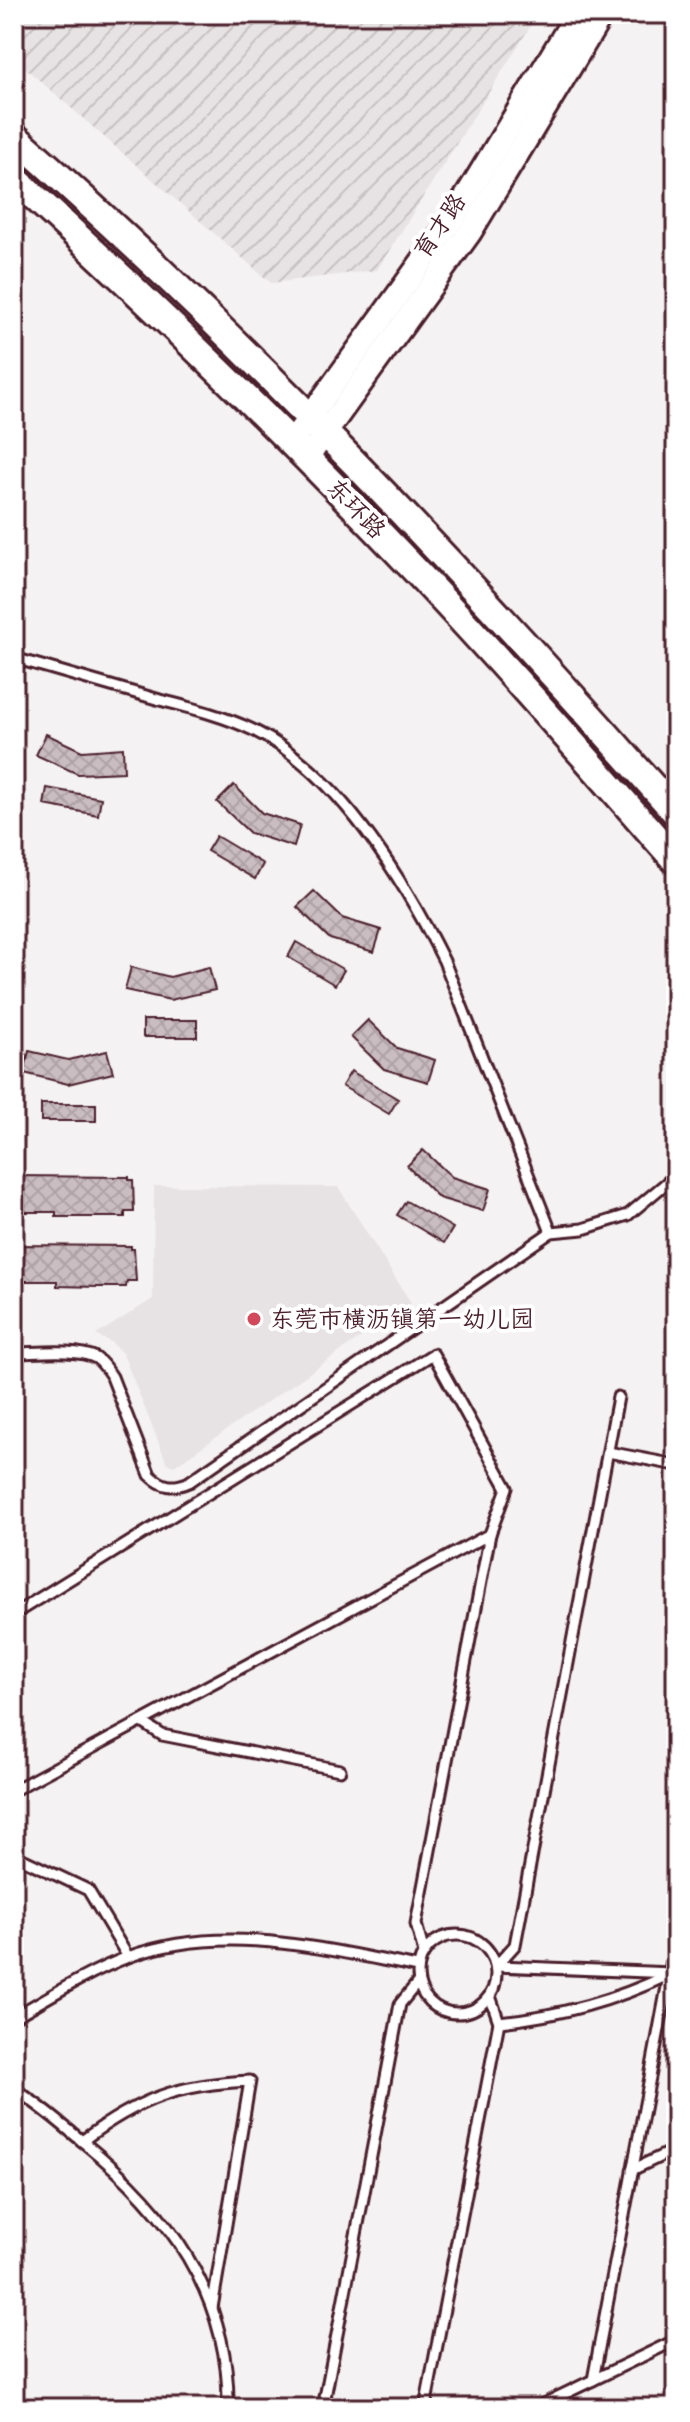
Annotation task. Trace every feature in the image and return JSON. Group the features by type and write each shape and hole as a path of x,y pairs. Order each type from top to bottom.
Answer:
{"main road":[{"name":"东环路","path":"14,136 174,283 318,424 515,632 676,813"},
{"name":"东环路","path":"14,178 172,325 299,450 492,653 676,861"}],"street":[{"name":"育才路","path":"318,424 452,220 577,14"},
{"name":"育才路","path":"299,450 470,232 602,14"}],"lane":[{"path":"14,658 215,715 253,730 289,751 320,778 390,867 439,950 551,1232"},
{"path":"14,1353 78,1353 93,1356 112,1377 150,1475 157,1483 179,1487 551,1232 583,1229 628,1215 676,1175"},
{"path":"14,1614 433,1354 507,1488 490,1534 416,1924 424,1953"},
{"path":"496,1966 515,1945 618,1397"},
{"path":"608,1452 676,1465"},
{"path":"14,1790 490,1534"},
{"path":"142,1722 162,1735 340,1770"},
{"path":"14,1855 88,1890 128,1957"},
{"path":"449,1936 464,1936 479,1941 490,1952 496,1966 496,1981 490,1996 479,2007 465,2013 450,2013 435,2007 418,1982 418,1967 424,1953 435,1942 449,1936"},
{"path":"14,2017 92,1973 128,1957 193,1942 246,1939 286,1943 418,1967"},
{"path":"593,2380 673,1973 676,1939"},
{"path":"496,1966 673,1973"},
{"path":"499,2022 574,2010 623,1995 673,1973"},
{"path":"323,2408 400,2004 418,1982"},
{"path":"425,2408 499,2022 490,1996"},
{"path":"82,2141 111,2119 143,2102 190,2087 250,2081 212,2308"},
{"path":"14,2089 51,2115 129,2181 168,2227 200,2280 212,2308 223,2346 228,2408"},
{"path":"632,2170 676,2149"},
{"path":"535,2408 676,2340"}],"shaded area":[{"path":"14,14 538,14 377,270 271,283 14,58"},
{"name":"东莞市横沥镇第一幼儿园","path":"154,1186 338,1187 411,1303 174,1466 167,1463 123,1354 111,1342 96,1335 153,1299"}],"building":[{"path":"46,734 82,751 123,748 124,772 78,774 36,755"},
{"path":"234,785 262,813 300,825 294,847 250,833 217,802"},
{"path":"47,788 101,798 98,815 44,805"},
{"path":"216,836 263,864 255,879 207,851"},
{"path":"314,891 342,918 381,930 374,952 330,939 297,907"},
{"path":"296,942 344,970 335,985 288,957"},
{"path":"131,967 170,977 209,967 215,990 170,1000 125,990"},
{"path":"143,1020 197,1020 197,1037 143,1037"},
{"path":"368,1020 397,1048 435,1060 428,1082 384,1069 351,1037"},
{"path":"29,1051 68,1060 107,1051 113,1073 68,1084 24,1073"},
{"path":"351,1071 398,1099 389,1114 342,1086"},
{"path":"41,1104 96,1104 96,1121 41,1121"},
{"path":"423,1150 452,1177 490,1189 483,1211 439,1198 407,1166"},
{"path":"14,1176 129,1177 133,1180 134,1212 125,1212 125,1217 56,1217 56,1212 14,1212"},
{"path":"406,1201 453,1228 444,1243 397,1215"},
{"path":"14,1245 131,1246 134,1249 136,1281 127,1281 126,1287 98,1287 57,1286 57,1281 14,1281"}],"place":[{"name":"东莞市横沥镇第一幼儿园","path":"254,1319"}]}
